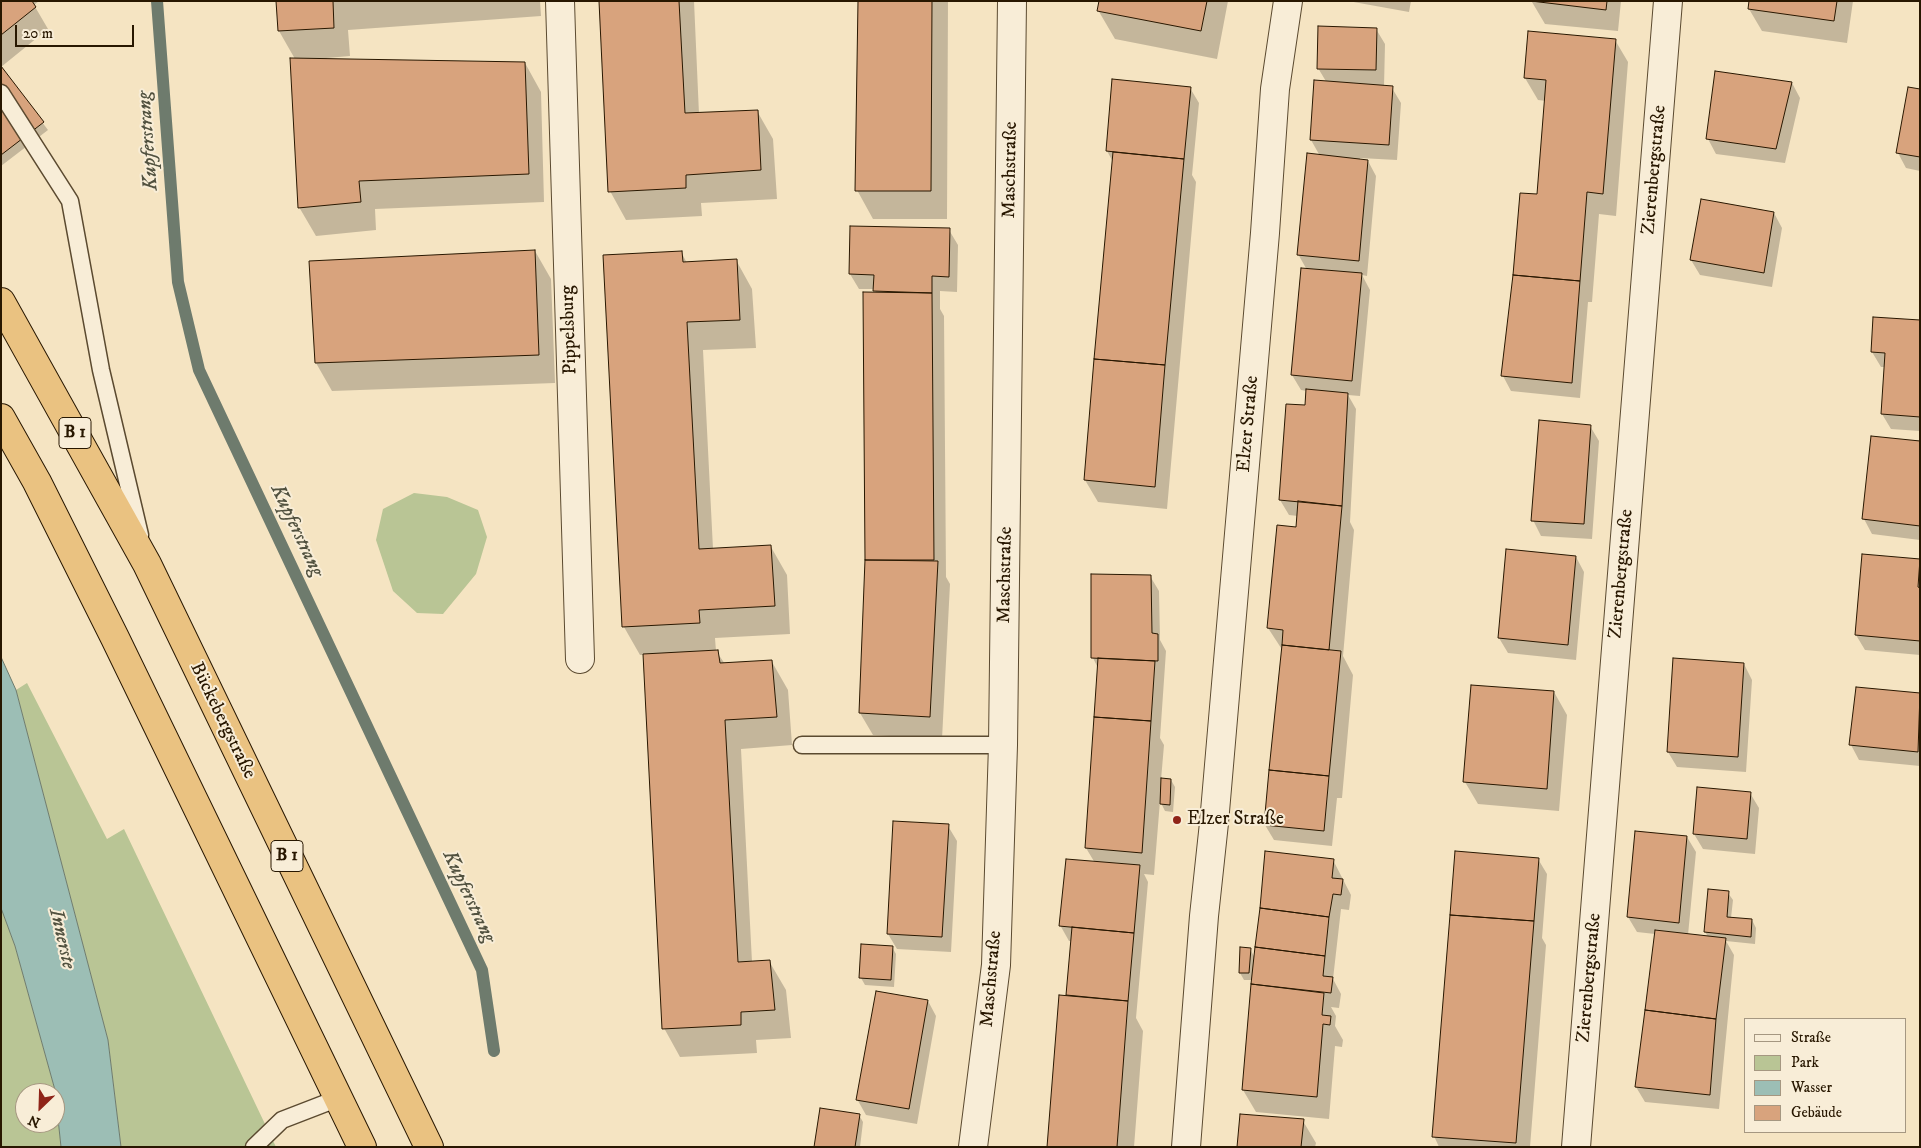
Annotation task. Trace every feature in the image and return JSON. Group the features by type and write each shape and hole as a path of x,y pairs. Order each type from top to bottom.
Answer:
{"highway":[{"name":"Bückebergstraße","path":"1,302 146,564 429,1147"},
{"path":"1,418 37,482 116,638 362,1147"}],"street":[{"name":"Pippelsburg","path":"560,1 580,659"},
{"name":"Maschstraße","path":"973,1147 996,965 1003,745 1012,1"},
{"name":"Elzer Straße","path":"1186,1147 1204,916 1214,823 1263,253 1275,89 1288,1"},
{"name":"Zierenbergstraße","path":"1576,1147 1668,1"}],"lane":[{"path":"1,93 70,201 100,361 146,564"},
{"path":"802,745 1003,745"},
{"path":"254,1147 282,1120 339,1098"}],"green space":[{"path":"414,493 447,497 478,510 487,537 476,574 443,614 417,613 393,591 376,540 383,509"},
{"path":"27,683 107,839 124,829 276,1147 121,1147 108,1040 16,690"},
{"path":"1,908 15,946 53,1083 15,1083 15,1133 60,1133 61,1147 1,1147"}],"water":[{"name":"Innerste","path":"1,657 16,690 108,1040 121,1147 61,1147 60,1133 65,1133 65,1083 53,1083 15,946 1,908"}],"building":[{"path":"1,1 32,1 36,7 1,35"},
{"path":"276,1 333,1 334,28 278,31"},
{"path":"599,1 679,1 685,113 758,110 761,170 686,175 686,188 608,192"},
{"path":"858,1 932,1 931,191 855,191"},
{"path":"1099,1 1207,1 1201,31 1097,11"},
{"path":"1531,1 1607,1 1606,10"},
{"path":"1749,1 1837,1 1834,21 1748,9"},
{"path":"1318,26 1377,28 1376,70 1317,69"},
{"path":"1528,31 1616,39 1603,194 1587,192 1580,281 1513,275 1520,193 1537,194 1546,80 1524,78"},
{"path":"290,58 525,62 529,174 359,181 361,202 298,208"},
{"path":"1,66 44,122 1,155"},
{"path":"1715,71 1792,82 1776,149 1706,139"},
{"path":"1112,79 1191,87 1184,159 1106,151"},
{"path":"1314,80 1393,86 1389,145 1310,140"},
{"path":"1908,87 1920,89 1920,157 1896,153"},
{"path":"1113,152 1184,159 1165,365 1094,359"},
{"path":"1307,153 1368,160 1359,261 1297,255"},
{"path":"1701,199 1774,212 1764,273 1690,260"},
{"path":"850,226 950,228 949,277 932,276 932,293 873,291 874,275 849,274"},
{"path":"535,250 539,355 315,363 309,261"},
{"path":"682,251 683,262 737,259 740,320 687,322 699,549 771,545 775,606 699,610 700,623 622,627 603,255"},
{"path":"1301,268 1362,273 1352,381 1291,375"},
{"path":"1513,275 1580,281 1572,383 1501,376"},
{"path":"863,292 932,293 934,560 865,560"},
{"path":"1873,317 1920,320 1920,417 1881,414 1885,353 1871,352"},
{"path":"1094,359 1165,365 1155,487 1084,480"},
{"path":"1306,389 1348,393 1342,506 1279,500 1286,404 1305,405"},
{"path":"1539,420 1591,425 1584,524 1531,521"},
{"path":"1871,436 1920,441 1920,526 1862,519"},
{"path":"1298,501 1342,506 1329,650 1282,645 1283,630 1267,628 1277,525 1296,527"},
{"path":"1506,549 1576,556 1568,645 1498,638"},
{"path":"1862,554 1920,559 1918,587 1920,588 1920,641 1855,635"},
{"path":"865,560 938,561 930,717 859,713"},
{"path":"1091,574 1151,575 1152,633 1158,634 1158,661 1091,658"},
{"path":"1282,645 1341,651 1329,776 1269,770"},
{"path":"718,650 720,663 772,660 777,717 725,720 738,962 770,960 775,1010 741,1012 741,1025 662,1029 643,654"},
{"path":"1098,658 1155,661 1151,721 1094,717"},
{"path":"1673,658 1744,663 1738,757 1667,752"},
{"path":"1471,685 1554,691 1547,789 1463,782"},
{"path":"1856,687 1920,693 1918,752 1849,745"},
{"path":"1094,717 1151,721 1142,853 1085,848"},
{"path":"1269,770 1329,776 1324,831 1264,825"},
{"path":"1161,778 1171,779 1170,805 1160,804"},
{"path":"1697,787 1751,792 1747,839 1693,834"},
{"path":"893,821 949,824 942,937 887,934"},
{"path":"1635,831 1687,836 1679,923 1627,917"},
{"path":"1265,851 1334,859 1332,878 1343,879 1341,895 1333,894 1329,917 1260,908"},
{"path":"1455,851 1539,858 1534,921 1450,915"},
{"path":"1066,859 1140,865 1134,933 1059,926"},
{"path":"1708,889 1729,891 1727,917 1752,919 1751,937 1704,932"},
{"path":"1260,908 1329,917 1325,956 1255,947"},
{"path":"1450,915 1534,921 1516,1143 1432,1137"},
{"path":"1072,927 1134,933 1128,1001 1066,995"},
{"path":"1655,930 1726,938 1716,1019 1645,1010"},
{"path":"861,944 893,946 891,980 859,978"},
{"path":"1240,947 1251,948 1249,973 1239,973"},
{"path":"1255,947 1325,956 1323,976 1333,977 1331,993 1251,984"},
{"path":"1251,984 1324,993 1322,1015 1331,1016 1330,1025 1323,1024 1317,1097 1242,1090"},
{"path":"876,991 928,1000 909,1109 856,1100"},
{"path":"1059,995 1128,1001 1117,1147 1047,1147"},
{"path":"1645,1010 1716,1019 1710,1095 1635,1087"},
{"path":"820,1108 860,1114 855,1147 814,1147"},
{"path":"1240,1114 1304,1119 1301,1147 1237,1147"}],"waterway":[{"name":"Kupferstrang","path":"157,1 178,282 199,370 482,970 494,1051"}],"place":[{"name":"Elzer Straße","path":"1177,820"}]}
